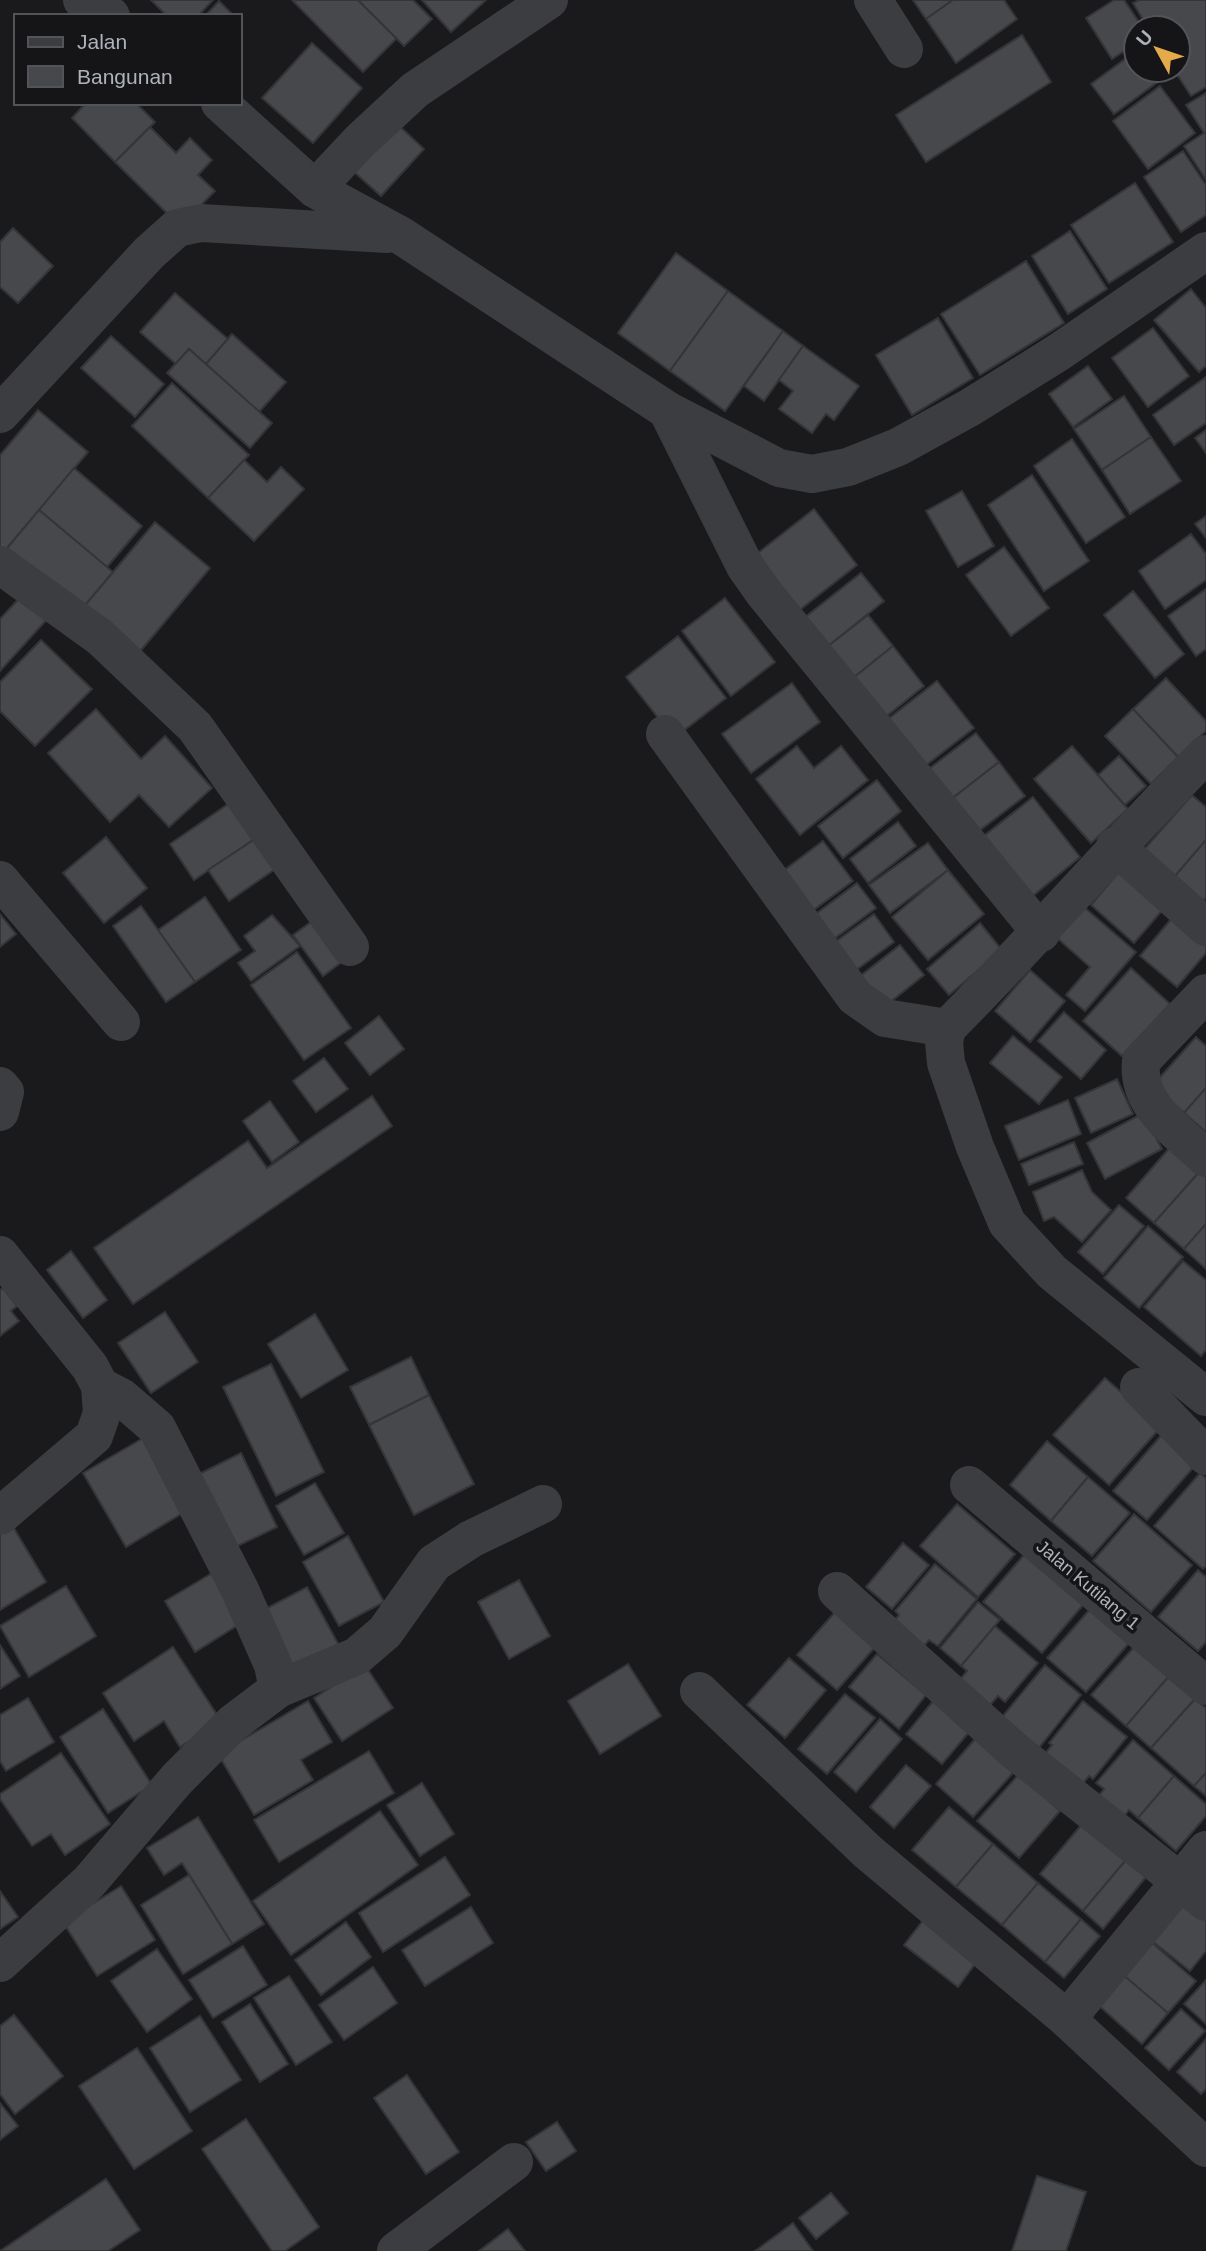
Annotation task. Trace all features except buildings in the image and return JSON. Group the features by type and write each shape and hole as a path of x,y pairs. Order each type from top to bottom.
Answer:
{"street":[{"path":"82,0 107,14"},
{"path":"315,188 359,141 415,90 549,0"},
{"path":"873,0 904,49"},
{"path":"222,105 315,188 400,235 667,410 779,468 812,474 848,467 898,447 969,408 1059,352 1206,251"},
{"path":"0,414 149,254 177,228 201,223 400,235"},
{"path":"667,410 745,566 764,593 1041,933"},
{"path":"0,565 100,637 195,727 350,947"},
{"path":"665,734 855,998 885,1018 947,1028"},
{"path":"1206,754 1115,846 1041,933 947,1028 944,1042 946,1063 975,1147 1007,1223 1052,1272 1206,1397"},
{"path":"1115,846 1206,927"},
{"path":"0,880 121,1022"},
{"path":"1206,993 1141,1061 1139,1075 1150,1103 1206,1158"},
{"path":"0,1086 5,1092 0,1112"},
{"path":"0,1255 90,1367 100,1386 102,1413 94,1436 0,1516"},
{"path":"100,1386 121,1397 157,1428 240,1590 273,1665 278,1689"},
{"path":"1139,1387 1206,1456"},
{"name":"Jalan Kutilang 1","path":"969,1485 1206,1686"},
{"path":"0,1964 89,1882 177,1779 224,1732 278,1689 357,1656 385,1632 434,1563 471,1539 543,1504"},
{"path":"837,1591 1016,1752 1193,1891"},
{"path":"699,1691 868,1853 1067,2019 1206,2148"},
{"path":"1067,2019 1193,1891 1206,1850"},
{"path":"396,2251 514,2162"}]}
